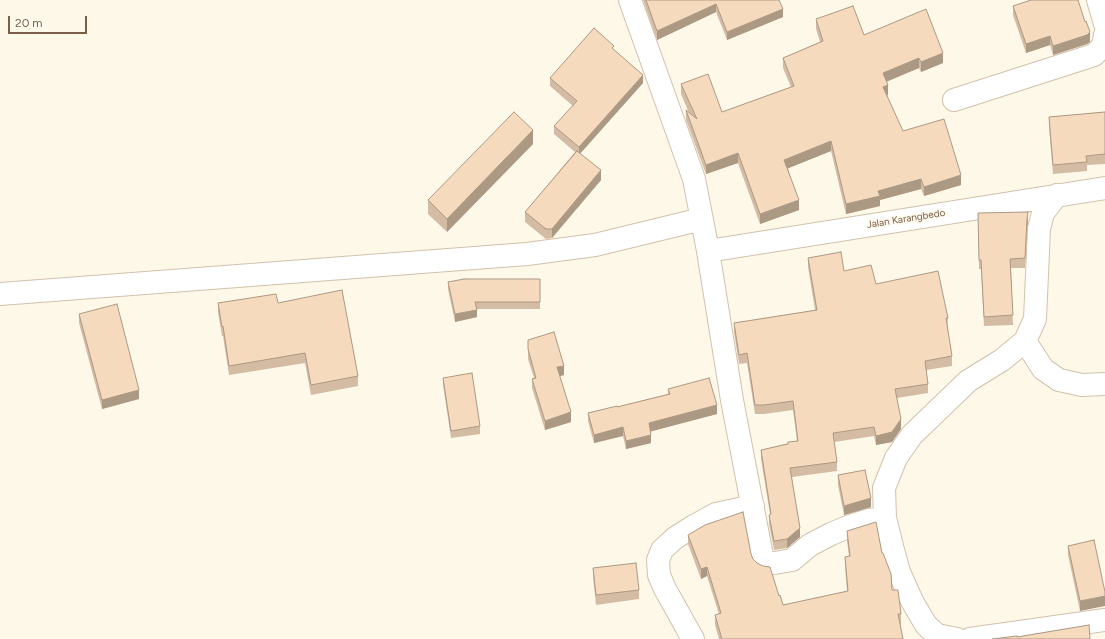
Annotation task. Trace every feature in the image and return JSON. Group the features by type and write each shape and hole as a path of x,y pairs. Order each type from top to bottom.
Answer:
{"street":[{"path":"630,0 694,179 708,251 732,400 763,561 769,564 792,560 810,545 850,526 869,520 885,518"},
{"path":"1098,0 1105,24"},
{"path":"954,100 1094,55 1103,46 1105,35"},
{"name":"Jalan Karangbedo","path":"708,251 1105,188"},
{"path":"942,638 926,625 912,601 899,572 885,518 884,488 896,458 912,435 968,381 1002,360 1025,341 1035,319 1039,229 1043,213 1057,195"},
{"path":"0,294 527,254 595,245 702,219"},
{"path":"1025,341 1043,369 1059,380 1082,385 1105,384"},
{"path":"693,639 658,575 658,560 662,550 675,538 716,514 753,506"},
{"path":"970,639 1016,636 1105,620"}],"building":[{"path":"646,0 779,0 783,9 727,32 716,4 657,31"},
{"path":"1031,0 1078,0 1090,32 1087,35 1053,46 1050,36 1026,44 1013,6"},
{"path":"853,6 864,35 926,9 943,53 921,62 919,58 883,73 888,85 883,87 903,131 944,119 961,175 924,187 921,179 878,191 880,196 846,204 831,141 784,160 799,200 760,214 738,153 706,165 686,110 697,119 681,84 708,74 722,112 794,86 783,58 823,41 816,19"},
{"path":"594,28 614,46 612,48 643,75 579,147 554,126 577,101 550,78"},
{"path":"514,112 533,130 447,219 428,200"},
{"path":"1105,112 1105,154 1086,156 1087,162 1053,165 1049,117"},
{"path":"577,151 601,170 552,229 546,229 525,212"},
{"path":"1028,212 1025,258 1010,259 1013,315 984,317 981,260 979,260 978,213"},
{"path":"841,252 844,271 871,265 876,284 938,271 948,318 946,318 952,356 925,361 928,384 895,389 901,419 892,432 876,436 874,427 833,433 837,462 790,468 800,528 787,539 774,541 769,515 771,514 761,450 788,444 788,442 798,441 793,401 755,405 747,353 739,355 734,323 817,310 808,258"},
{"path":"464,279 540,279 540,302 475,302 477,310 455,314 448,282"},
{"path":"342,290 358,376 311,385 305,353 229,366 218,303 276,294 278,303"},
{"path":"117,304 139,390 102,400 79,314"},
{"path":"554,332 564,366 557,367 571,412 545,421 532,379 536,378 528,349 528,340"},
{"path":"472,373 480,426 451,431 443,378"},
{"path":"709,378 717,405 649,423 651,435 626,441 623,427 594,435 588,413 670,394 668,389"},
{"path":"865,470 871,498 844,506 838,475"},
{"path":"743,512 753,559 763,566 770,567 783,605 848,591 845,557 850,556 847,531 876,522 882,553 891,574 892,590 898,590 901,614 898,614 903,639 722,639 715,615 721,613 707,567 701,569 688,535 705,525"},
{"path":"1094,540 1105,596 1080,601 1068,546"},
{"path":"636,563 639,590 596,595 593,568"},
{"path":"1089,625 1090,639 992,639 1017,637"}]}
